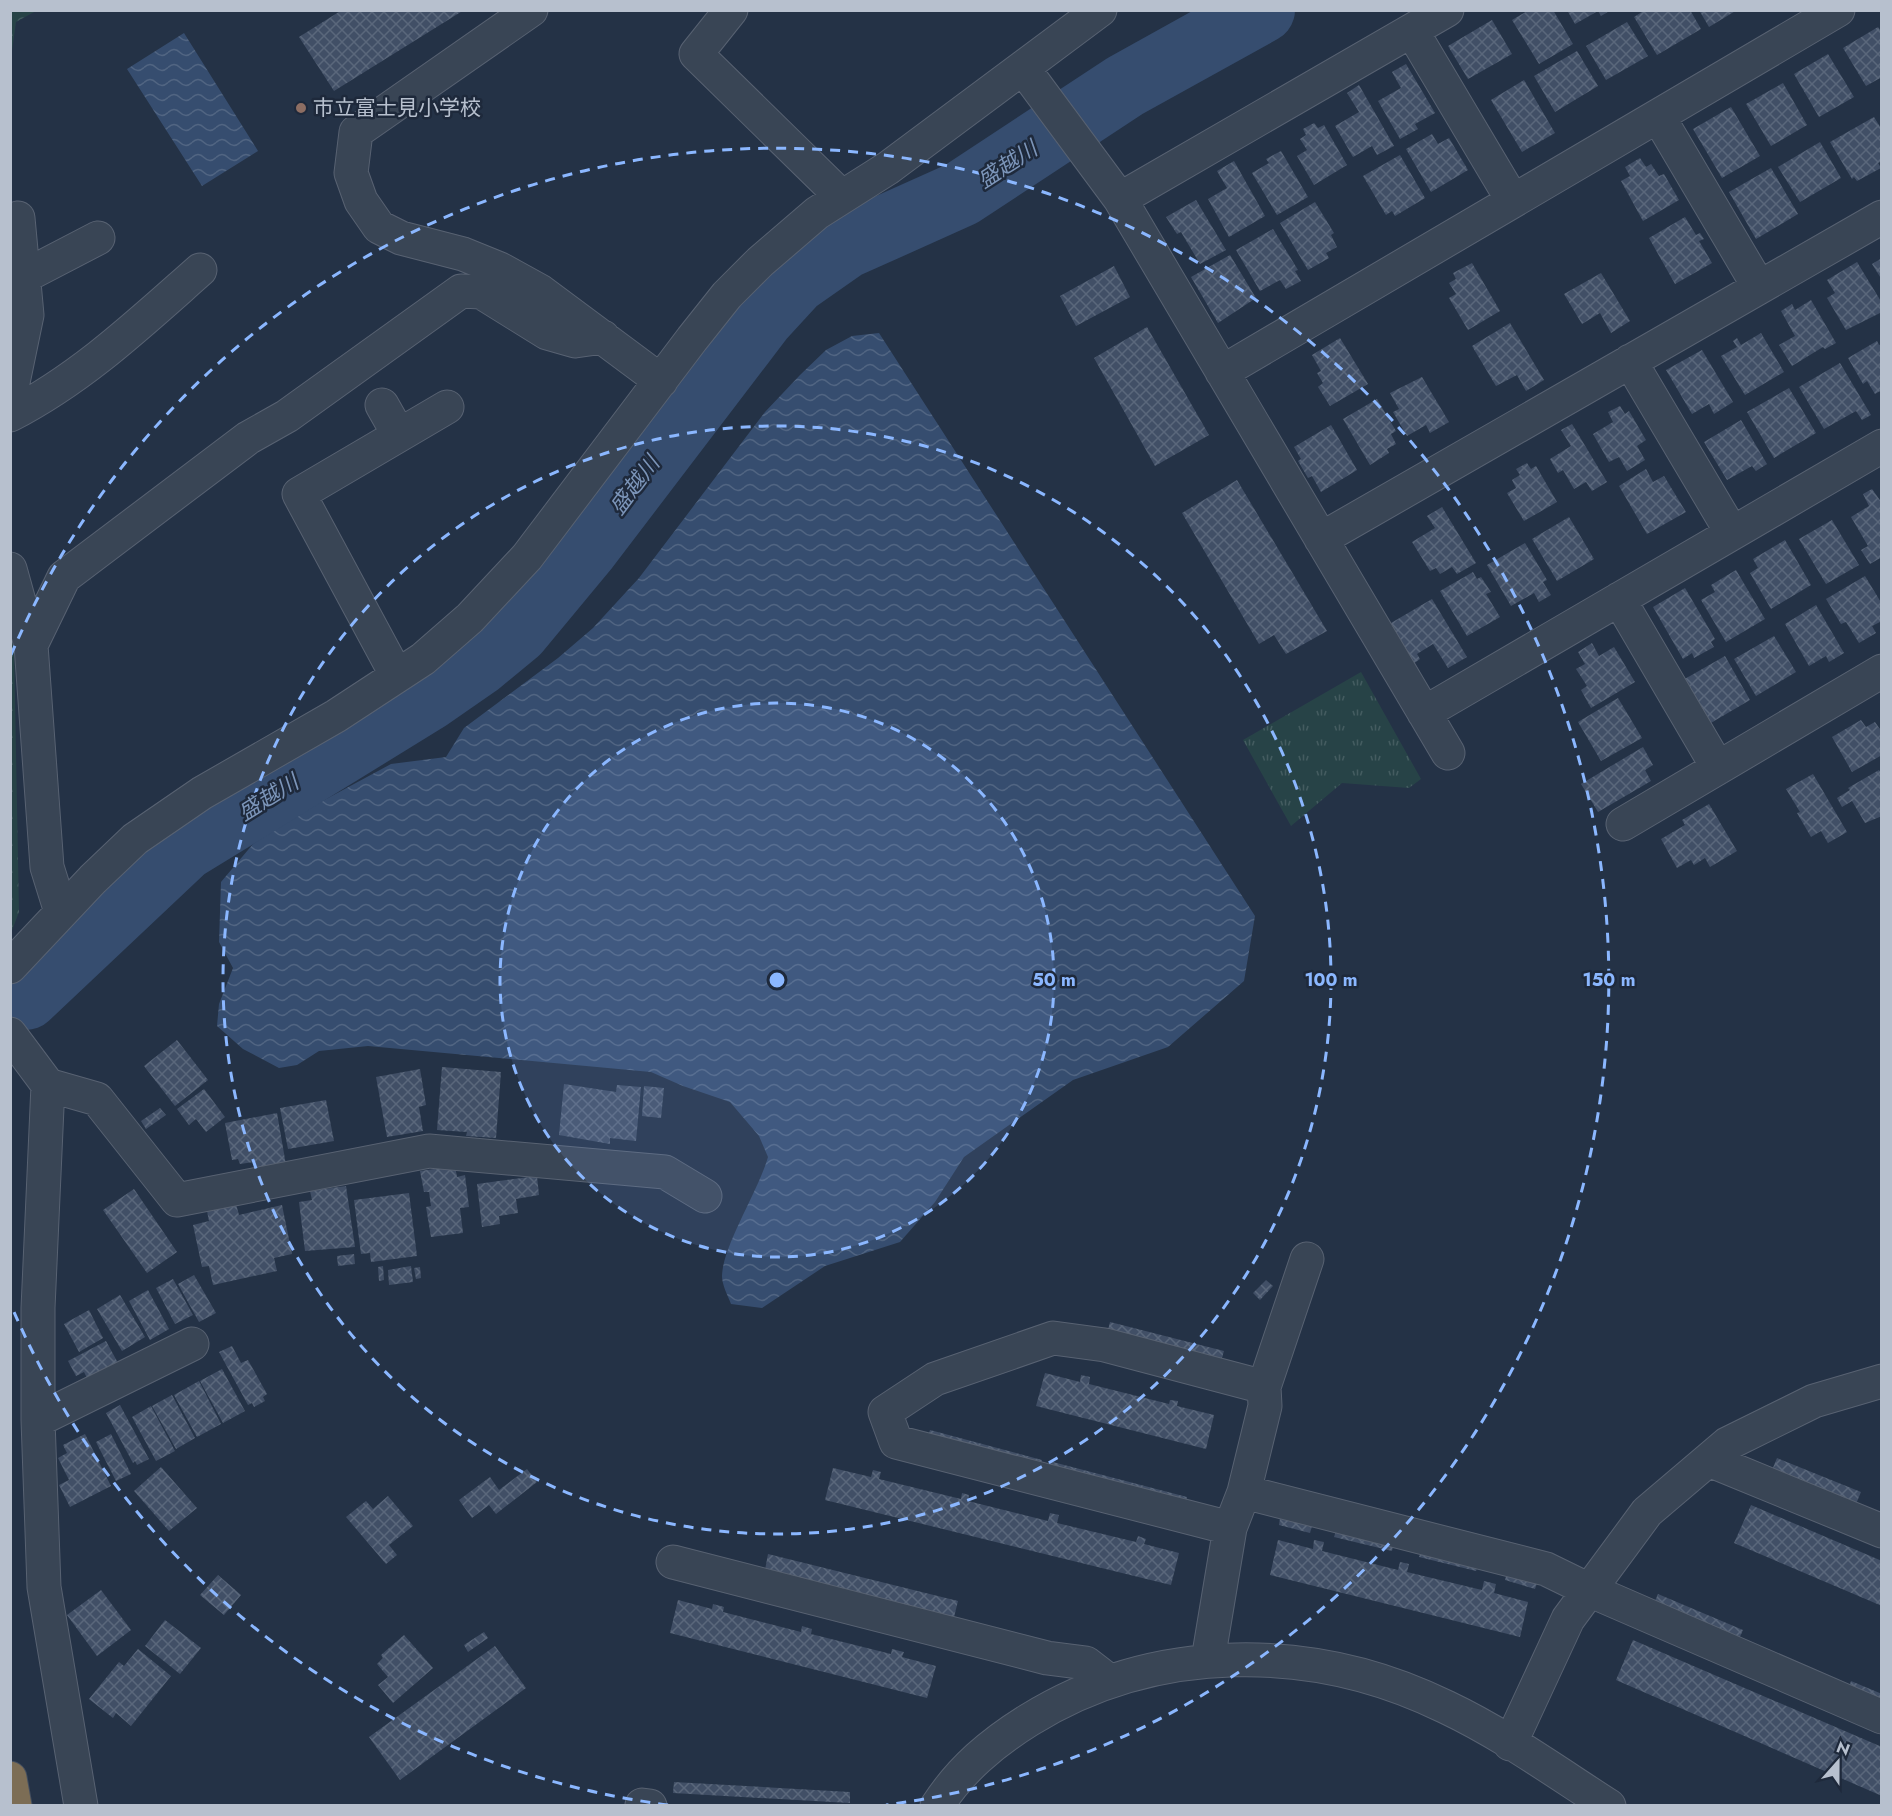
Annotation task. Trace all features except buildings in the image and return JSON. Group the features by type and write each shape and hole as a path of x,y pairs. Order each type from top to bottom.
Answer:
{"highway":[{"path":"10,1778 15,1806"}],"street":[{"path":"531,10 356,132 351,173 361,201 379,227 401,237 463,254 500,269 540,291 661,381"},
{"path":"731,10 696,54 842,197"},
{"path":"10,967 135,839 202,793 336,716 423,659 498,590 527,557 727,295 817,213 888,168 1100,10"},
{"path":"1120,199 1447,10"},
{"path":"1222,372 1838,10"},
{"path":"1412,31 1513,201"},
{"path":"1023,68 1120,199 1448,753"},
{"path":"1658,116 1759,287"},
{"path":"1321,539 1881,217"},
{"path":"10,397 27,315 18,218"},
{"path":"23,277 98,238"},
{"path":"10,415 48,396 109,351 200,270"},
{"path":"31,645 64,577 248,438 286,416 461,291 481,292 547,333 574,341 603,337"},
{"path":"1630,361 1732,533"},
{"path":"382,405 399,435"},
{"path":"397,676 299,494 447,407"},
{"path":"1424,712 1881,446"},
{"path":"10,569 31,645 47,867 62,912"},
{"path":"1619,599 1718,768"},
{"path":"1623,824 1881,672"},
{"path":"10,1034 48,1085 97,1099 177,1200 429,1152 665,1172 705,1196"},
{"path":"48,1085 38,1308 38,1420 44,1587 81,1806"},
{"path":"1209,1660 1230,1528 1244,1492 1265,1406 1264,1387 1307,1259"},
{"path":"1230,1528 896,1442 885,1412 935,1379 1053,1338 1104,1345 1264,1387"},
{"path":"38,1420 192,1344"},
{"path":"1510,1744 1568,1619 1647,1512 1727,1444 1814,1401 1881,1381"},
{"path":"1709,1460 1881,1531"},
{"path":"1244,1492 1546,1569 1589,1590 1881,1717"},
{"path":"673,1562 1047,1658 1086,1663 1108,1680"},
{"path":"937,1806 976,1759 1008,1733 1058,1702 1108,1680 1180,1663 1209,1660 1304,1665 1382,1682 1446,1706 1609,1806"},
{"path":"642,1805 650,1806"}],"green space":[{"path":"11,10 36,11 16,22 11,58"},
{"path":"10,631 14,646 19,912 11,933"},
{"path":"1361,672 1421,779 1409,788 1342,783 1291,826 1243,740"}],"water":[{"path":"184,33 258,151 202,186 127,69"},
{"path":"879,333 1255,916 1244,981 1168,1047 1073,1080 964,1157 935,1202 900,1242 825,1266 762,1308 731,1304 722,1279 724,1263 734,1234 768,1157 759,1136 730,1102 651,1072 368,1046 319,1051 297,1065 279,1068 243,1049 217,1026 219,1004 233,968 219,942 221,882 253,844 304,811 391,764 446,757 464,728 558,658 593,628 639,578 765,412 800,375 826,350 852,336"}],"waterway":[{"name":"盛越川","path":"26,997 184,848 428,698 477,664 517,631 585,549 761,318 795,281 845,246 961,194 1125,86 1262,10"}],"place":[{"name":"市立富士見小学校","path":"301,108"}]}
